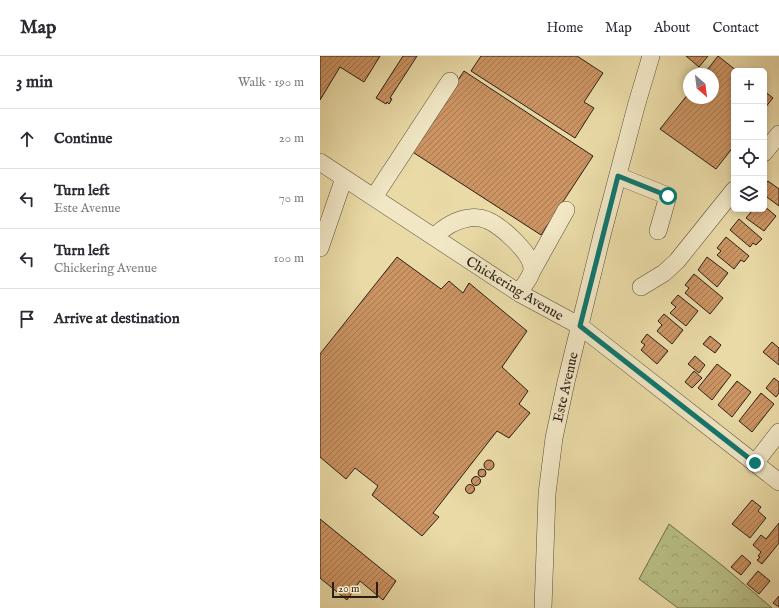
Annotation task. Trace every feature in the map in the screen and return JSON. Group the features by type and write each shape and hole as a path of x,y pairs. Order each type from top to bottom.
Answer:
{"street":[{"name":"Este Avenue","path":"543,608 547,494 554,438 580,326 650,56"},
{"path":"374,198 450,81"},
{"path":"767,149 779,134"},
{"name":"Chickering Avenue","path":"320,162 519,293 580,326 779,482"},
{"path":"618,176 668,196 658,231"},
{"path":"320,248 344,178"},
{"path":"641,287 664,273 677,261 731,194"},
{"path":"519,293 566,210"},
{"path":"434,237 442,229 453,223 469,218 488,220 512,237 526,252 532,262 532,271"},
{"path":"755,463 779,432"}],"green space":[{"path":"669,524 723,566 772,608 678,608 639,579"}],"building":[{"path":"320,56 380,56 364,82 340,67 320,100"},
{"path":"403,56 417,56 390,98 392,99 389,104 387,102 386,104 376,98"},
{"path":"481,56 577,56 603,73 584,102 594,108 575,138 471,71"},
{"path":"686,56 708,56 699,67"},
{"path":"718,56 733,68 731,68 731,150 716,169 660,129 683,100 683,104 719,104 719,68 709,68"},
{"path":"464,71 593,156 541,235 411,151"},
{"path":"767,93 773,98 767,105"},
{"path":"768,181 779,189 779,206 767,197"},
{"path":"767,208 776,216 764,231 746,218 751,212 767,212"},
{"path":"739,219 762,239 756,245 753,243 750,247 730,230"},
{"path":"726,237 749,256 744,262 741,260 734,269 717,255 721,251 717,248"},
{"path":"397,257 441,289 449,281 463,293 469,283 527,331 502,367 528,391 519,404 530,413 509,438 497,431 433,513 439,517 422,536 372,495 378,486 355,468 346,479 320,457 320,354"},
{"path":"707,257 728,273 717,287 698,270"},
{"path":"694,274 723,298 710,314 685,293 689,288 685,285"},
{"path":"678,295 698,311 686,326 670,313 676,307 671,303"},
{"path":"664,314 683,330 672,344 657,331 662,325 658,321"},
{"path":"647,334 668,351 657,364 641,350 645,345 641,342"},
{"path":"710,336 721,345 715,353 703,344"},
{"path":"772,342 779,348 779,365 763,352"},
{"path":"695,356 705,365 699,373 688,364"},
{"path":"717,364 731,375 712,400 698,388"},
{"path":"694,371 702,378 692,388 685,382"},
{"path":"774,378 779,382 779,393 776,397 766,388"},
{"path":"737,381 751,392 732,417 718,405"},
{"path":"761,393 774,404 752,432 739,421"},
{"path":"489,460 494,465 489,470 484,465"},
{"path":"480,469 484,469 486,473 484,477 480,477 478,475 478,471"},
{"path":"476,476 481,481 476,486 471,481"},
{"path":"470,484 475,489 470,494 465,489"},
{"path":"752,500 761,507 758,511 766,518 750,538 732,524"},
{"path":"320,519 396,581 383,600 360,581 347,600 320,578"},
{"path":"779,523 779,543 762,564 757,560 760,557 758,556 761,552 753,545 761,535 766,539"},
{"path":"742,555 751,563 741,575 731,567"},
{"path":"758,571 770,581 759,594 747,584"},
{"path":"779,596 779,607 773,603"}],"route":[{"path":"668,196 618,176 580,326 755,463"}]}
